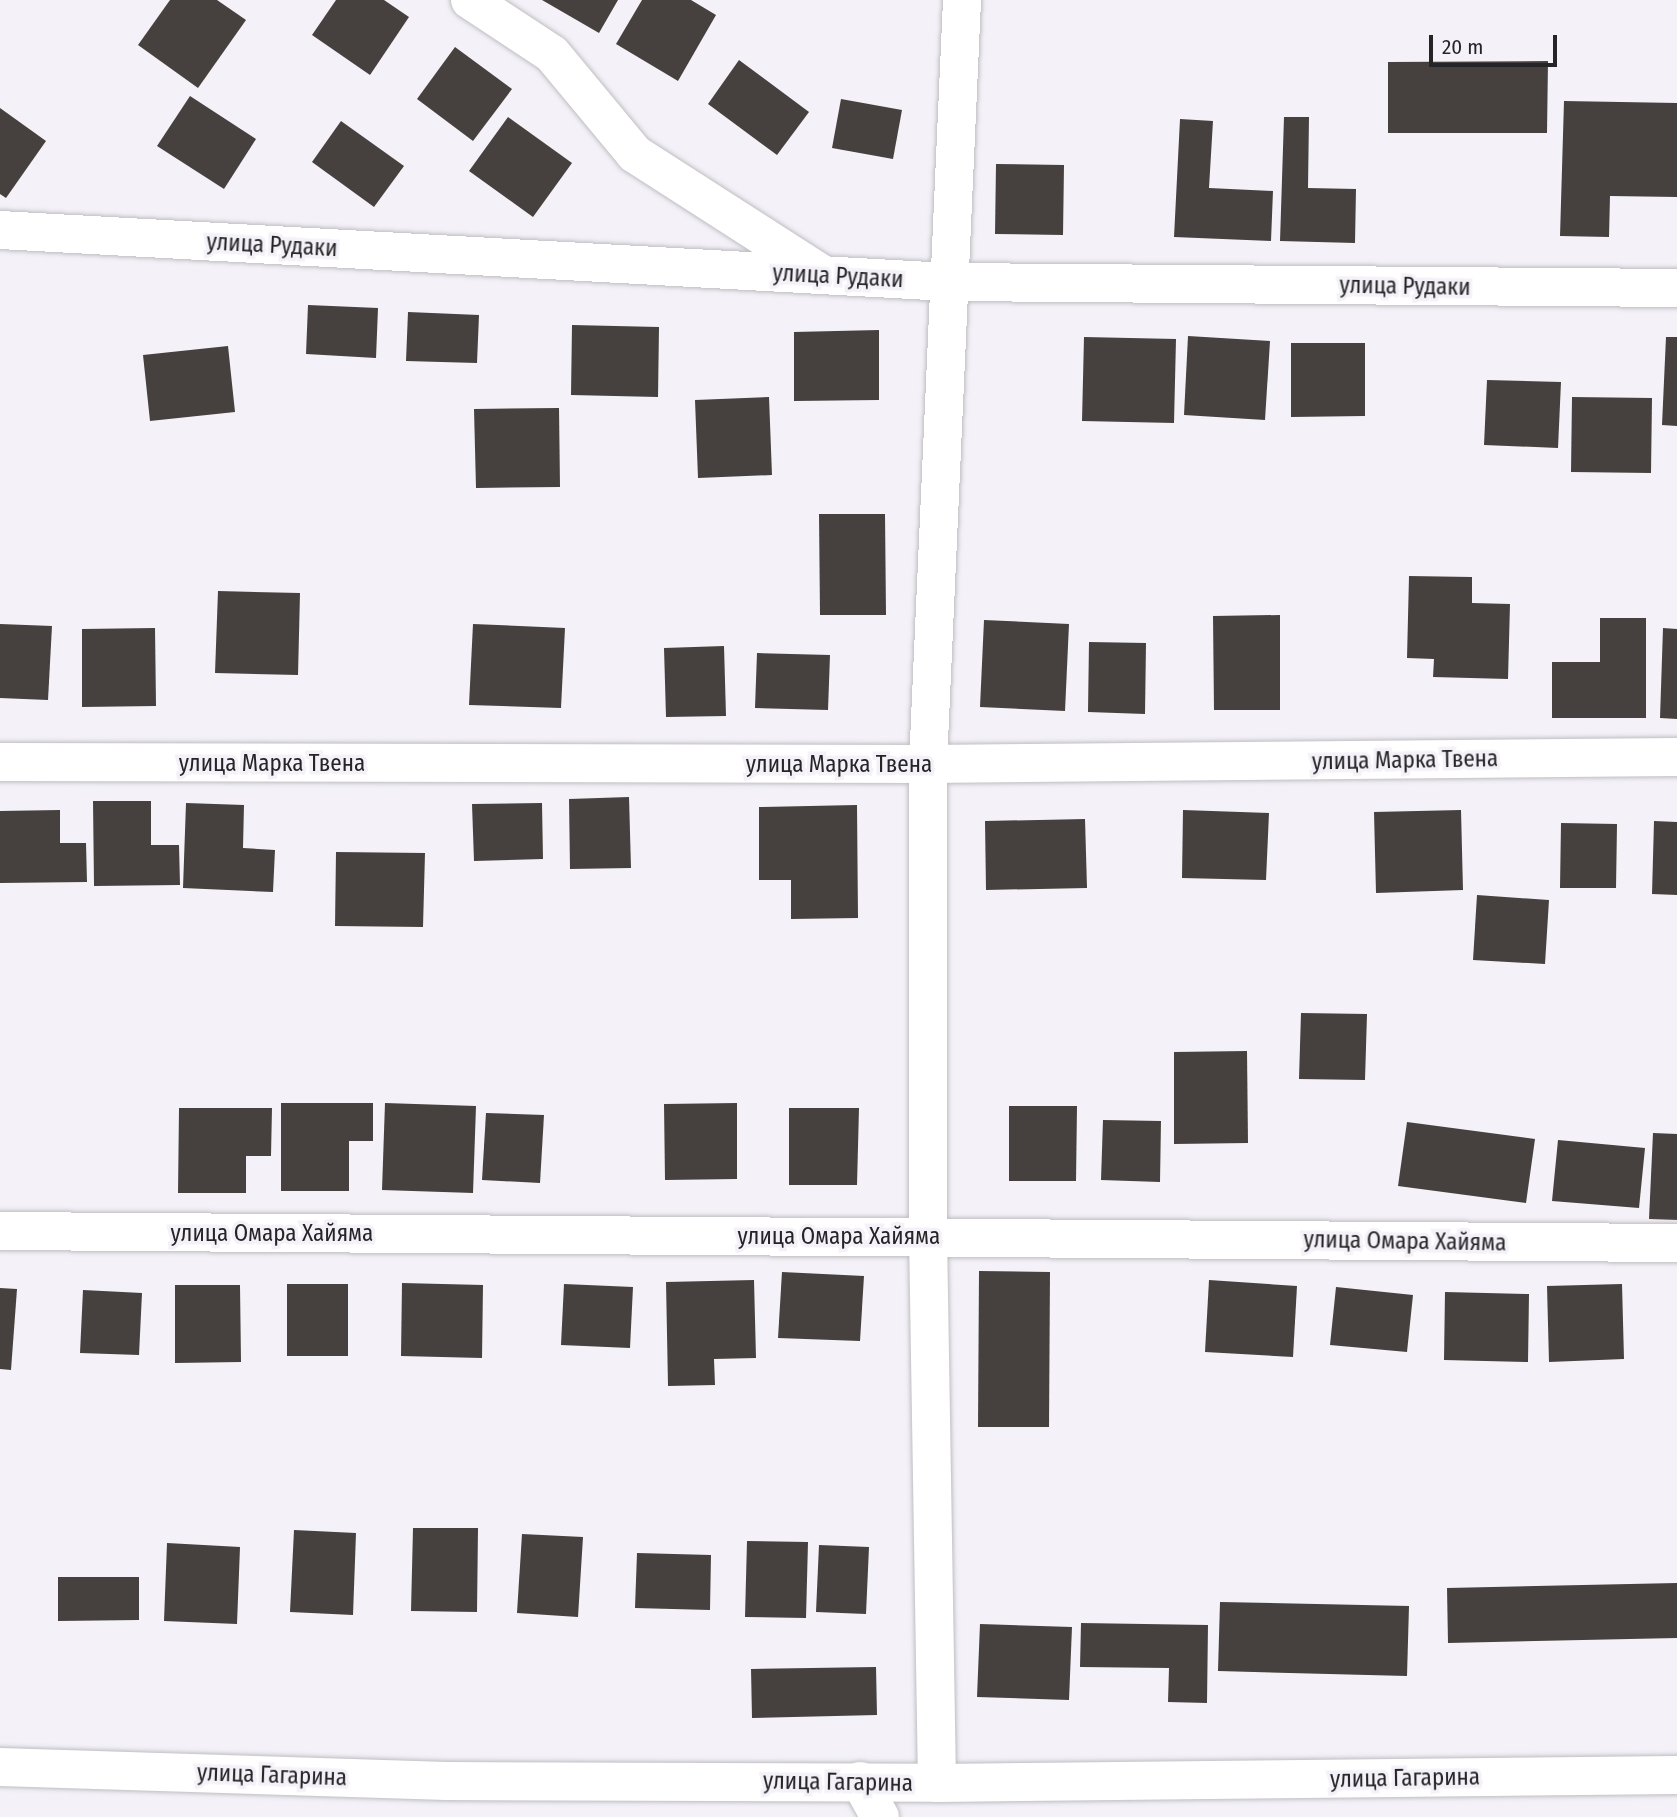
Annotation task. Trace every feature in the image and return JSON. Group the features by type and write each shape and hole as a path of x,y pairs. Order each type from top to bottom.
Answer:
{"street":[{"path":"470,0 552,54 635,154 824,275"},
{"path":"937,1783 928,1236 928,764 962,0"},
{"name":"улица Рудаки","path":"0,230 950,282 1677,288"},
{"name":"улица Марка Твена","path":"0,762 928,764 1677,757"},
{"name":"улица Омара Хайяма","path":"0,1231 1677,1243"},
{"name":"улица Гагарина","path":"0,1767 447,1781 937,1783 1677,1774"},
{"path":"860,1781 880,1817"}],"building":[{"path":"170,0 217,0 246,20 198,88 138,45"},
{"path":"336,0 384,0 409,17 370,75 312,35"},
{"path":"542,0 618,0 599,33"},
{"path":"642,0 691,0 716,15 678,81 616,44"},
{"path":"455,47 512,89 473,141 417,99"},
{"path":"739,60 809,112 777,155 708,104"},
{"path":"1548,61 1547,133 1388,133 1388,62"},
{"path":"190,96 256,139 224,189 157,146"},
{"path":"841,99 902,110 893,159 832,148"},
{"path":"1564,101 1677,103 1677,197 1610,196 1609,237 1560,236"},
{"path":"0,108 46,141 6,198 0,194"},
{"path":"508,117 572,163 533,217 469,171"},
{"path":"1284,117 1309,117 1308,188 1356,189 1355,243 1280,241"},
{"path":"1180,119 1213,121 1209,188 1273,191 1271,241 1174,237"},
{"path":"341,121 404,166 374,207 312,162"},
{"path":"996,164 1064,165 1063,235 995,234"},
{"path":"308,305 378,308 376,358 306,354"},
{"path":"408,312 479,315 477,363 406,361"},
{"path":"572,325 659,327 658,397 571,395"},
{"path":"879,330 879,400 794,401 794,332"},
{"path":"1188,336 1270,341 1265,420 1184,415"},
{"path":"1084,337 1176,339 1174,423 1082,421"},
{"path":"1666,337 1677,337 1677,426 1662,425"},
{"path":"1291,343 1365,343 1365,416 1291,417"},
{"path":"228,346 235,412 150,421 143,355"},
{"path":"1487,380 1561,382 1558,448 1484,445"},
{"path":"769,397 772,475 698,478 695,400"},
{"path":"1572,397 1652,398 1651,473 1571,472"},
{"path":"559,408 560,487 476,488 474,409"},
{"path":"819,514 885,514 886,615 820,615"},
{"path":"1409,576 1472,577 1472,603 1510,604 1508,679 1433,677 1434,659 1407,658"},
{"path":"218,591 300,593 298,675 215,673"},
{"path":"1280,615 1280,710 1214,710 1213,616"},
{"path":"1600,618 1646,618 1646,718 1552,718 1552,662 1600,662"},
{"path":"984,620 1069,624 1065,711 980,707"},
{"path":"0,624 52,626 48,700 0,698"},
{"path":"473,624 565,628 561,708 469,705"},
{"path":"155,628 156,706 82,707 82,629"},
{"path":"1663,628 1677,629 1677,719 1660,718"},
{"path":"1089,642 1146,643 1145,714 1088,712"},
{"path":"724,646 726,716 666,717 664,648"},
{"path":"757,653 830,655 828,710 755,708"},
{"path":"629,797 631,868 570,869 569,799"},
{"path":"93,801 151,801 151,845 179,845 180,885 94,886"},
{"path":"186,803 244,805 243,848 275,850 273,892 183,888"},
{"path":"542,803 543,859 474,861 472,804"},
{"path":"857,805 858,918 791,919 791,880 759,880 759,807"},
{"path":"60,810 60,843 86,843 87,882 0,883 0,811"},
{"path":"1183,810 1269,813 1266,880 1182,878"},
{"path":"1461,810 1463,890 1376,893 1374,812"},
{"path":"1085,819 1087,888 986,890 985,821"},
{"path":"1654,821 1677,822 1677,895 1652,894"},
{"path":"1561,823 1617,824 1616,888 1560,888"},
{"path":"336,852 425,853 423,927 335,926"},
{"path":"1477,895 1549,900 1545,964 1473,960"},
{"path":"1301,1013 1367,1014 1365,1080 1299,1079"},
{"path":"1247,1051 1248,1143 1174,1144 1174,1052"},
{"path":"281,1103 373,1103 373,1141 349,1141 349,1191 281,1191"},
{"path":"385,1103 476,1106 473,1193 382,1190"},
{"path":"737,1103 737,1179 665,1180 664,1104"},
{"path":"1009,1106 1077,1106 1076,1181 1009,1181"},
{"path":"179,1108 272,1108 271,1156 246,1156 246,1193 178,1193"},
{"path":"789,1108 859,1108 857,1185 789,1185"},
{"path":"486,1113 544,1115 540,1183 482,1180"},
{"path":"1103,1120 1161,1121 1160,1182 1101,1180"},
{"path":"1407,1122 1535,1139 1526,1203 1398,1186"},
{"path":"1653,1133 1677,1134 1677,1220 1649,1219"},
{"path":"1558,1140 1645,1148 1639,1208 1552,1201"},
{"path":"979,1271 1050,1272 1049,1427 978,1427"},
{"path":"782,1272 864,1276 860,1341 778,1338"},
{"path":"754,1280 756,1358 714,1359 715,1385 668,1386 666,1282"},
{"path":"1209,1280 1297,1286 1293,1357 1205,1352"},
{"path":"402,1283 483,1285 482,1358 401,1356"},
{"path":"287,1284 348,1284 348,1356 287,1356"},
{"path":"564,1284 633,1287 630,1348 561,1345"},
{"path":"1622,1284 1624,1359 1549,1362 1547,1286"},
{"path":"175,1285 240,1285 241,1362 175,1363"},
{"path":"1336,1287 1413,1295 1407,1352 1330,1345"},
{"path":"0,1288 17,1289 11,1370 0,1369"},
{"path":"83,1290 142,1293 139,1355 80,1353"},
{"path":"1445,1292 1529,1294 1528,1362 1444,1360"},
{"path":"413,1528 478,1528 477,1612 411,1611"},
{"path":"294,1530 356,1533 353,1615 290,1612"},
{"path":"522,1534 583,1537 578,1617 517,1613"},
{"path":"747,1541 808,1542 806,1618 745,1617"},
{"path":"167,1543 240,1547 237,1624 164,1621"},
{"path":"819,1545 869,1547 866,1614 816,1612"},
{"path":"637,1553 711,1555 710,1610 635,1608"},
{"path":"58,1577 139,1577 139,1620 58,1621"},
{"path":"1677,1583 1677,1638 1448,1643 1447,1588"},
{"path":"1220,1602 1409,1606 1407,1676 1218,1671"},
{"path":"1081,1623 1208,1625 1207,1703 1168,1702 1169,1668 1080,1667"},
{"path":"980,1624 1072,1627 1069,1700 977,1697"},
{"path":"876,1667 877,1715 752,1718 751,1669"}]}
